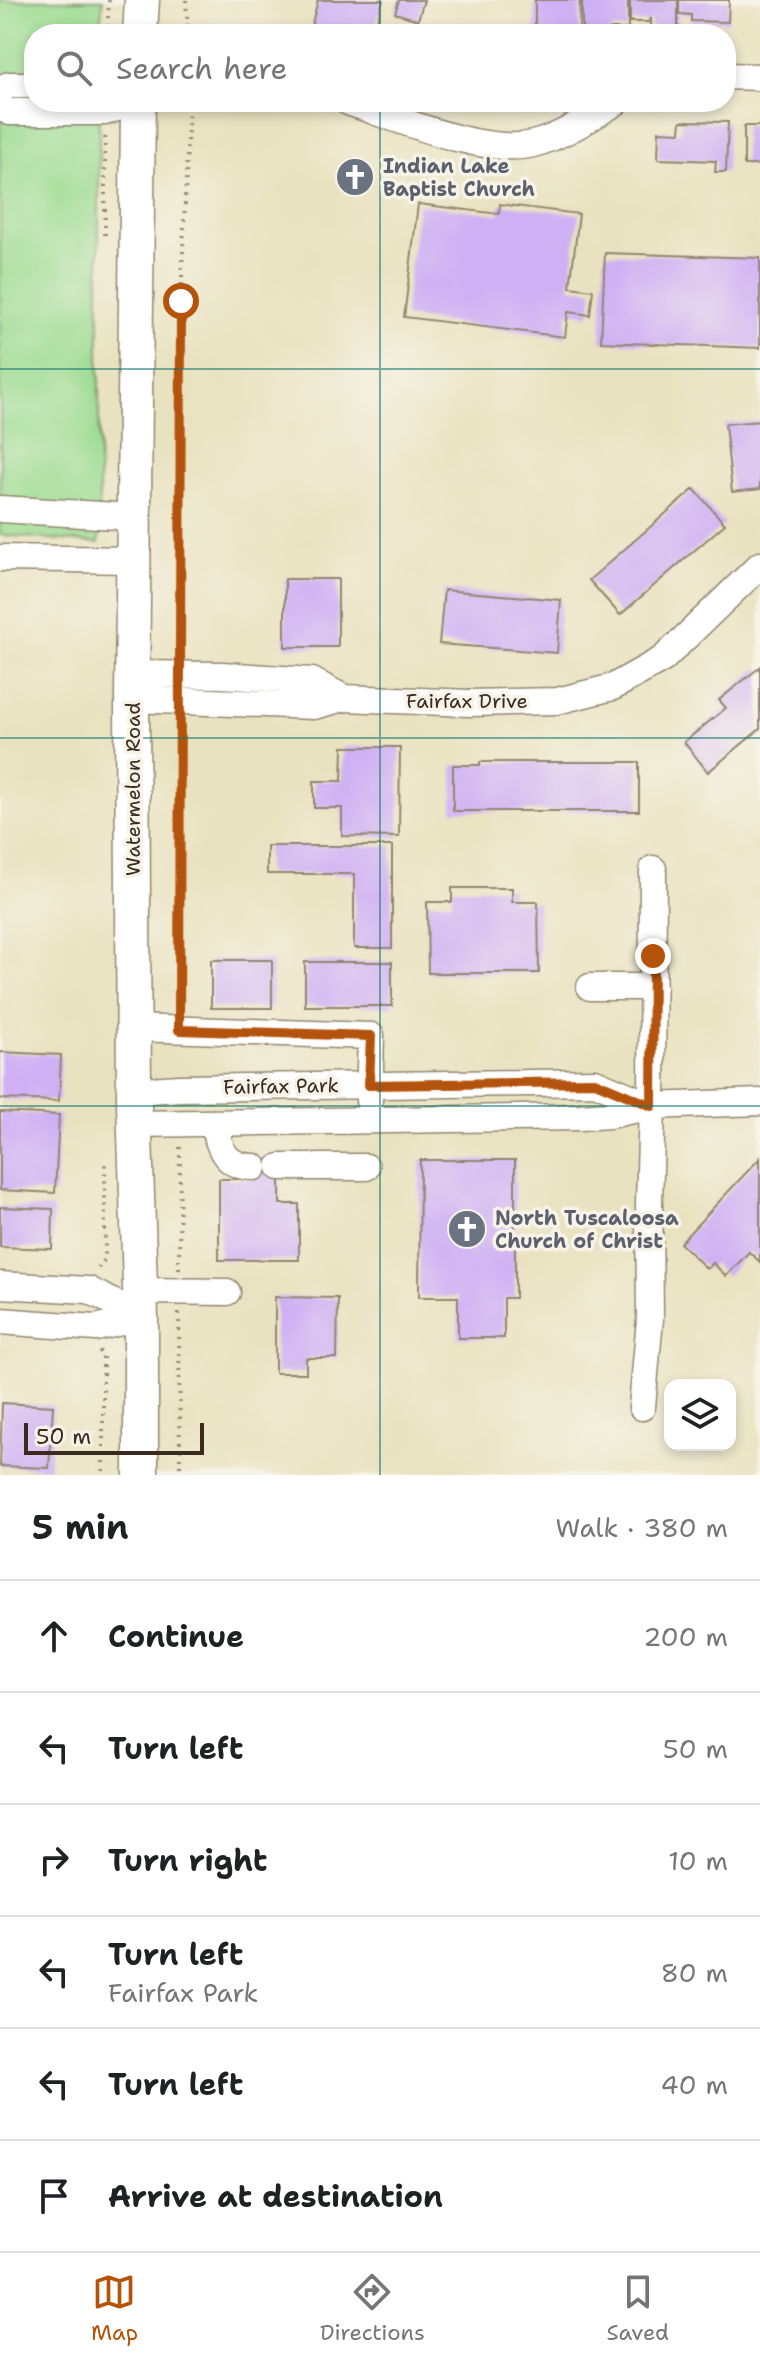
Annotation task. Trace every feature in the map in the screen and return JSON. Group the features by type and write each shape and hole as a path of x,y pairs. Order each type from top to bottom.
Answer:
{"main road":[{"path":"141,24 142,0"},
{"name":"Watermelon Road","path":"137,112 132,686 134,1091 141,1475"}],"street":[{"path":"736,76 760,77"},
{"path":"0,89 9,85 24,85"},
{"path":"0,107 9,112 105,112"},
{"path":"379,112 452,136 506,147 534,144 600,112"},
{"path":"0,509 133,517"},
{"path":"0,558 132,560"},
{"name":"Fairfax Drive","path":"180,688 314,706 344,698 470,703 557,701 613,687 663,659 760,565"},
{"path":"132,686 180,688"},
{"path":"642,1407 650,1319 653,869"},
{"path":"590,987 653,987"},
{"path":"134,1028 371,1036 369,1121"},
{"name":"Fairfax Park","path":"134,1091 595,1082 652,1106 760,1102"},
{"path":"135,1124 580,1117 609,1115 652,1106"},
{"path":"213,1123 223,1154 241,1167 366,1167"},
{"path":"0,1285 89,1290 140,1304"},
{"path":"0,1321 96,1328 140,1304 179,1292 227,1292"}],"path":[{"path":"108,24 109,0"},
{"path":"186,0 187,24"},
{"path":"179,1030 181,301 189,112"},
{"path":"180,1123 180,1475"}],"green space":[{"path":"0,0 103,0 100,24 24,24 24,112 99,112 99,543 0,535"}],"building":[{"path":"318,0 383,0 376,24 312,24"},
{"path":"399,0 424,0 418,20 395,13"},
{"path":"535,0 580,0 579,24 535,24"},
{"path":"582,0 628,0 628,24 582,24"},
{"path":"630,0 678,0 678,24 651,24 651,18 649,22 630,22"},
{"path":"679,0 729,0 728,22 691,21 691,15 679,14"},
{"path":"681,121 728,122 726,172 715,172 716,161 658,159 659,131 680,132"},
{"path":"744,126 760,126 760,165 744,165"},
{"path":"418,204 499,214 500,204 579,214 570,287 593,290 590,315 568,312 565,337 404,317"},
{"path":"605,253 760,258 760,348 601,342"},
{"path":"760,421 760,489 732,492 725,424"},
{"path":"694,489 725,524 620,615 589,580"},
{"path":"285,579 338,579 338,647 285,647"},
{"path":"444,590 561,600 557,653 439,644"},
{"path":"760,667 760,729 708,772 684,742 726,708 719,700"},
{"path":"343,747 400,747 399,837 342,836 342,808 314,808 314,781 342,781"},
{"path":"480,762 639,762 639,811 453,811 453,765 480,765"},
{"path":"267,846 392,846 392,948 354,948 354,874 267,874"},
{"path":"452,888 512,888 512,902 538,902 539,973 428,973 427,902 452,902"},
{"path":"211,960 272,960 272,1008 211,1008"},
{"path":"305,962 392,962 392,1006 305,1006"},
{"path":"0,1052 61,1055 59,1101 0,1099"},
{"path":"0,1112 59,1115 55,1193 0,1190"},
{"path":"760,1158 760,1262 749,1252 726,1276 713,1263 707,1269 680,1243"},
{"path":"254,1160 280,1160 280,1204 299,1204 299,1260 219,1260 219,1179 254,1179"},
{"name":"North Tuscaloosa Church of Christ","path":"420,1160 515,1160 515,1298 504,1298 504,1338 458,1338 458,1297 419,1297"},
{"path":"0,1207 53,1209 52,1249 0,1247"},
{"path":"275,1297 338,1298 337,1358 306,1358 306,1373 275,1373"},
{"path":"2,1403 53,1406 49,1468 0,1466"}],"place":[{"name":"Indian Lake Baptist Church","path":"355,177"},
{"name":"North Tuscaloosa Church of Christ","path":"467,1229"}],"route":[{"path":"181,301 179,1030 371,1036 369,1085 595,1082 652,1106 653,956"}]}
